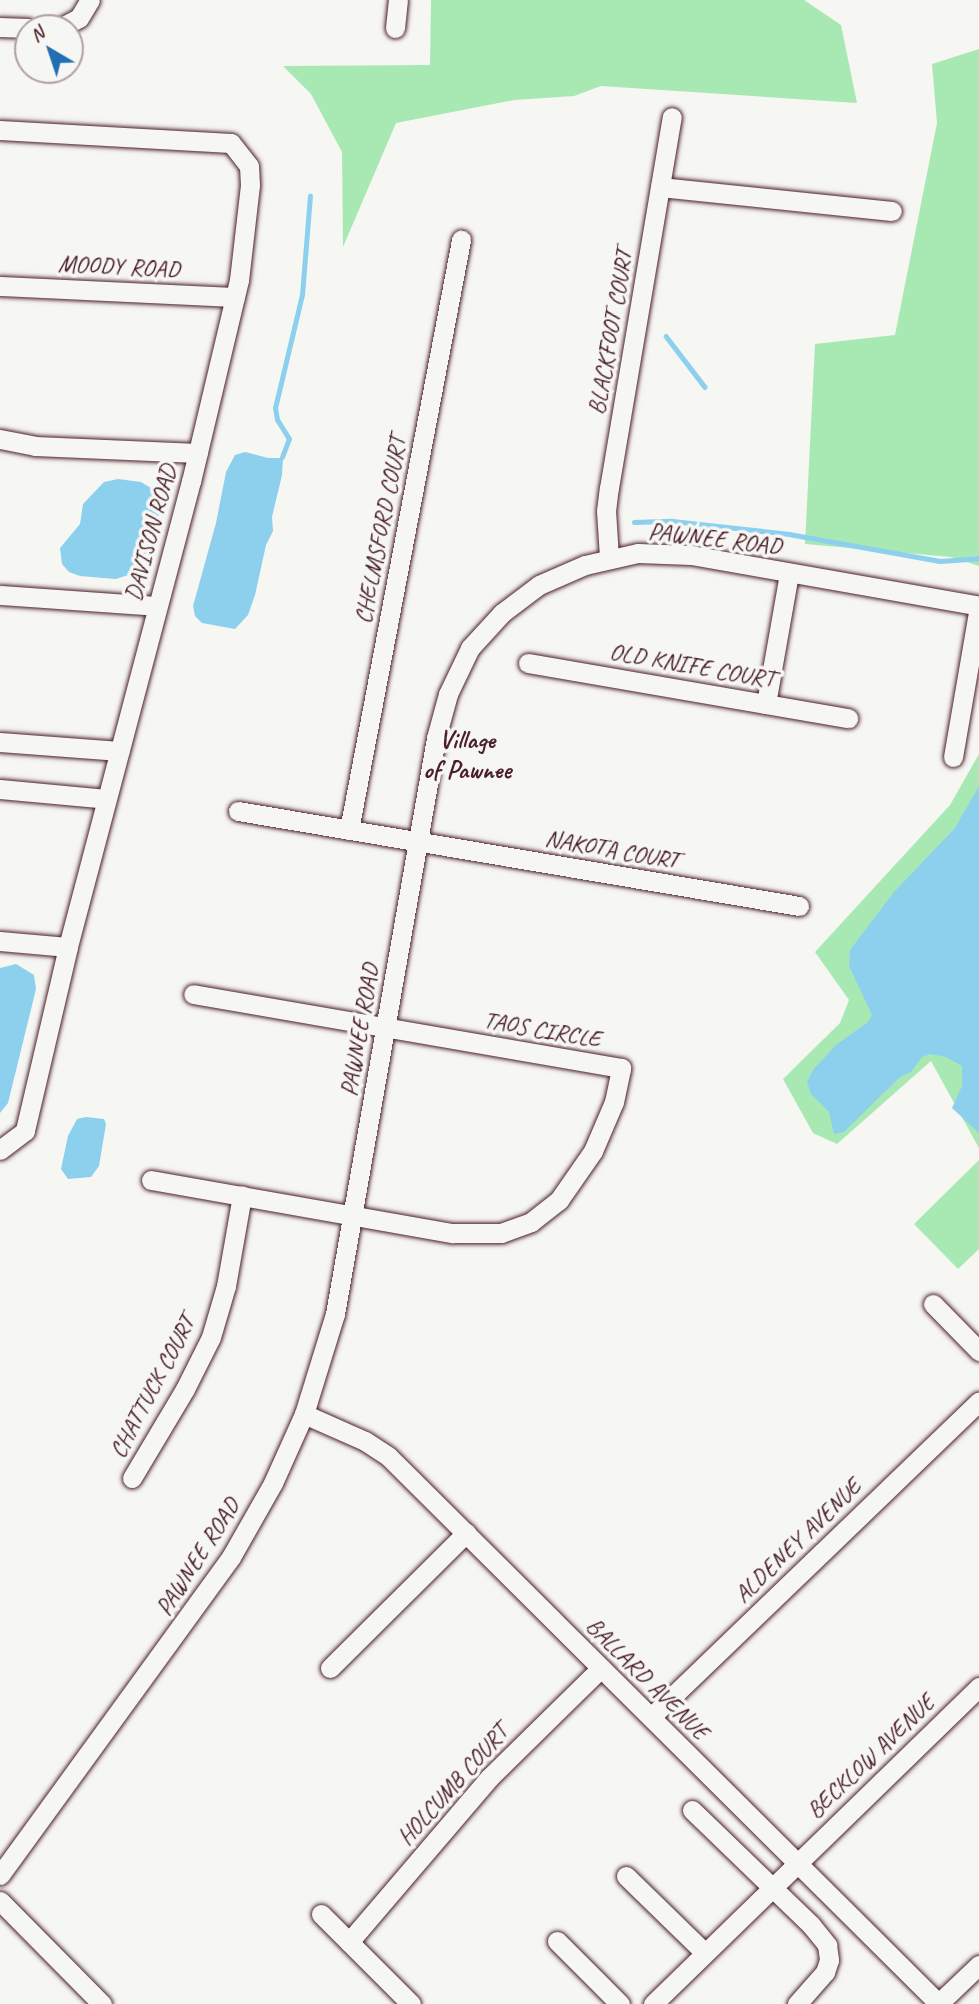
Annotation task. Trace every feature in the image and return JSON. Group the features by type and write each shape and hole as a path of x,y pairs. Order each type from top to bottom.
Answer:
{"street":[{"path":"395,28 398,0"},
{"name":"BLACKFOOT COURT","path":"609,557 606,511 608,488 672,117"},
{"name":"DAVISON ROAD","path":"0,135 231,143 249,166 250,184 235,298 198,453 68,947 25,1131 0,1150"},
{"path":"660,187 892,211"},
{"name":"CHELMSFORD COURT","path":"349,830 461,240"},
{"name":"MOODY ROAD","path":"0,286 235,298"},
{"path":"0,439 35,446 198,453"},
{"name":"PAWNEE ROAD","path":"0,1875 232,1557 273,1483 304,1414 335,1314 441,717 457,672 470,648 485,629 519,598 562,574 609,557 665,552 979,606"},
{"path":"766,704 789,573"},
{"path":"0,596 157,606"},
{"path":"953,757 979,606"},
{"name":"OLD KNIFE COURT","path":"528,663 848,718"},
{"path":"0,742 120,751"},
{"path":"0,789 107,799"},
{"name":"NAKOTA COURT","path":"238,811 799,906"},
{"path":"0,941 68,947"},
{"path":"193,994 385,1028"},
{"name":"TAOS CIRCLE","path":"353,1216 468,1235 501,1233 531,1222 559,1200 582,1170 604,1128 621,1068 385,1028"},
{"path":"151,1180 353,1216"},
{"name":"CHATTUCK COURT","path":"132,1478 185,1389 211,1336 226,1286 242,1195"},
{"path":"933,1304 979,1351"},
{"name":"ALDENEY AVENUE","path":"651,1717 979,1401"},
{"name":"BALLARD AVENUE","path":"304,1414 379,1450 938,2004"},
{"path":"330,1668 466,1534"},
{"name":"HOLCUMB COURT","path":"349,1942 489,1778 601,1668"},
{"name":"BECKLOW AVENUE","path":"653,2004 796,1862 979,1687"},
{"path":"692,1810 827,1945 829,1960 825,1972 797,2004"},
{"path":"626,1876 705,1953"},
{"path":"0,1901 102,2004"},
{"path":"321,1914 411,2004"},
{"path":"557,1941 620,2004"},
{"path":"938,2004 979,1965"}],"green space":[{"path":"431,0 804,0 841,25 857,103 601,86 574,96 514,100 396,123 343,247 342,152 311,94 283,66 430,65"},
{"path":"979,49 979,566 951,557 805,544 815,344 895,335 937,123 932,64"},
{"path":"979,754 979,1148 931,1061 837,1144 813,1133 783,1079 840,1023 849,1000 815,952 950,805"},
{"path":"979,1160 979,1249 958,1269 914,1224"}],"water":[{"path":"245,452 268,458 283,458 282,475 272,517 273,531 266,545 248,615 235,629 202,623 195,616 193,606 216,523 226,472 235,455"},
{"path":"118,479 141,482 156,491 160,511 146,560 137,572 116,579 80,576 69,572 62,564 60,548 80,524 83,504 104,482"},
{"path":"979,786 979,1133 952,1108 962,1086 962,1066 946,1057 930,1054 922,1057 911,1072 900,1077 844,1132 834,1134 829,1112 811,1094 807,1082 813,1070 836,1045 868,1022 872,1015 849,966 850,950 894,892 955,828"},
{"path":"16,964 34,975 36,989 8,1103 0,1113 0,968"},
{"path":"77,1119 104,1119 106,1124 99,1166 91,1177 68,1179 61,1169 68,1136"}],"waterway":[{"path":"282,457 289,439 277,420 275,408 302,295 310,196"},
{"path":"666,336 705,387"},
{"path":"634,522 672,521 789,534 940,561 979,558"}],"district":[{"name":"Village of Pawnee","path":"467,755"}]}
